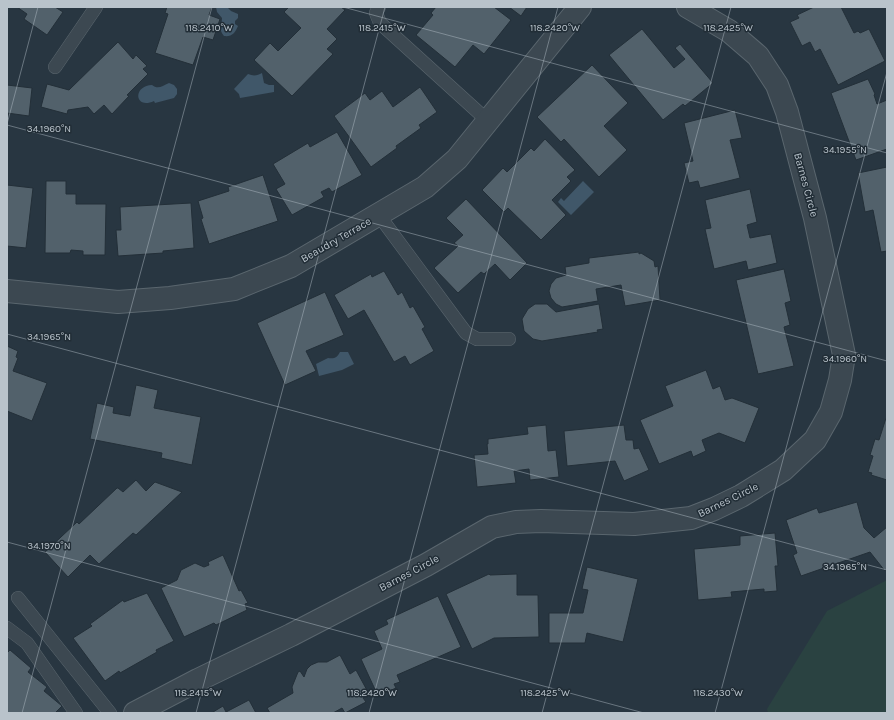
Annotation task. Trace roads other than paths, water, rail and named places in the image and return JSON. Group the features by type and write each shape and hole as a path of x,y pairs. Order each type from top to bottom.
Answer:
{"street":[{"name":"Beaudry Terrace","path":"7,291 118,302 170,298 234,289 291,266 425,187 457,159 580,7"},
{"name":"Barnes Circle","path":"134,713 191,683 291,635 426,565 492,527 516,522 541,521 634,524 690,518 714,509 741,496 783,470 815,440 831,412 840,380 844,355 815,218 787,112 777,85 758,56 729,31 688,7"}],"lane":[{"path":"55,67 96,7"},
{"path":"379,7 376,13 380,23 488,120"},
{"path":"378,214 466,333 477,339 509,339"},
{"path":"18,598 110,713"},
{"path":"7,628 27,643 76,713"}],"water":[{"path":"216,7 227,7 231,11 238,14 235,24 238,26 231,35 224,36 222,34 222,18 217,12"},
{"path":"262,73 264,83 274,85 274,92 240,98 239,94 234,89 248,74 258,75"},
{"path":"169,83 174,85 177,89 177,94 174,98 155,103 154,101 148,103 143,102 138,97 141,89 146,86 152,85 158,87"},
{"path":"583,181 594,192 571,215 558,202 561,198 564,201"},
{"path":"340,352 348,352 354,364 342,370 319,376 316,364 328,358 335,358"}]}
